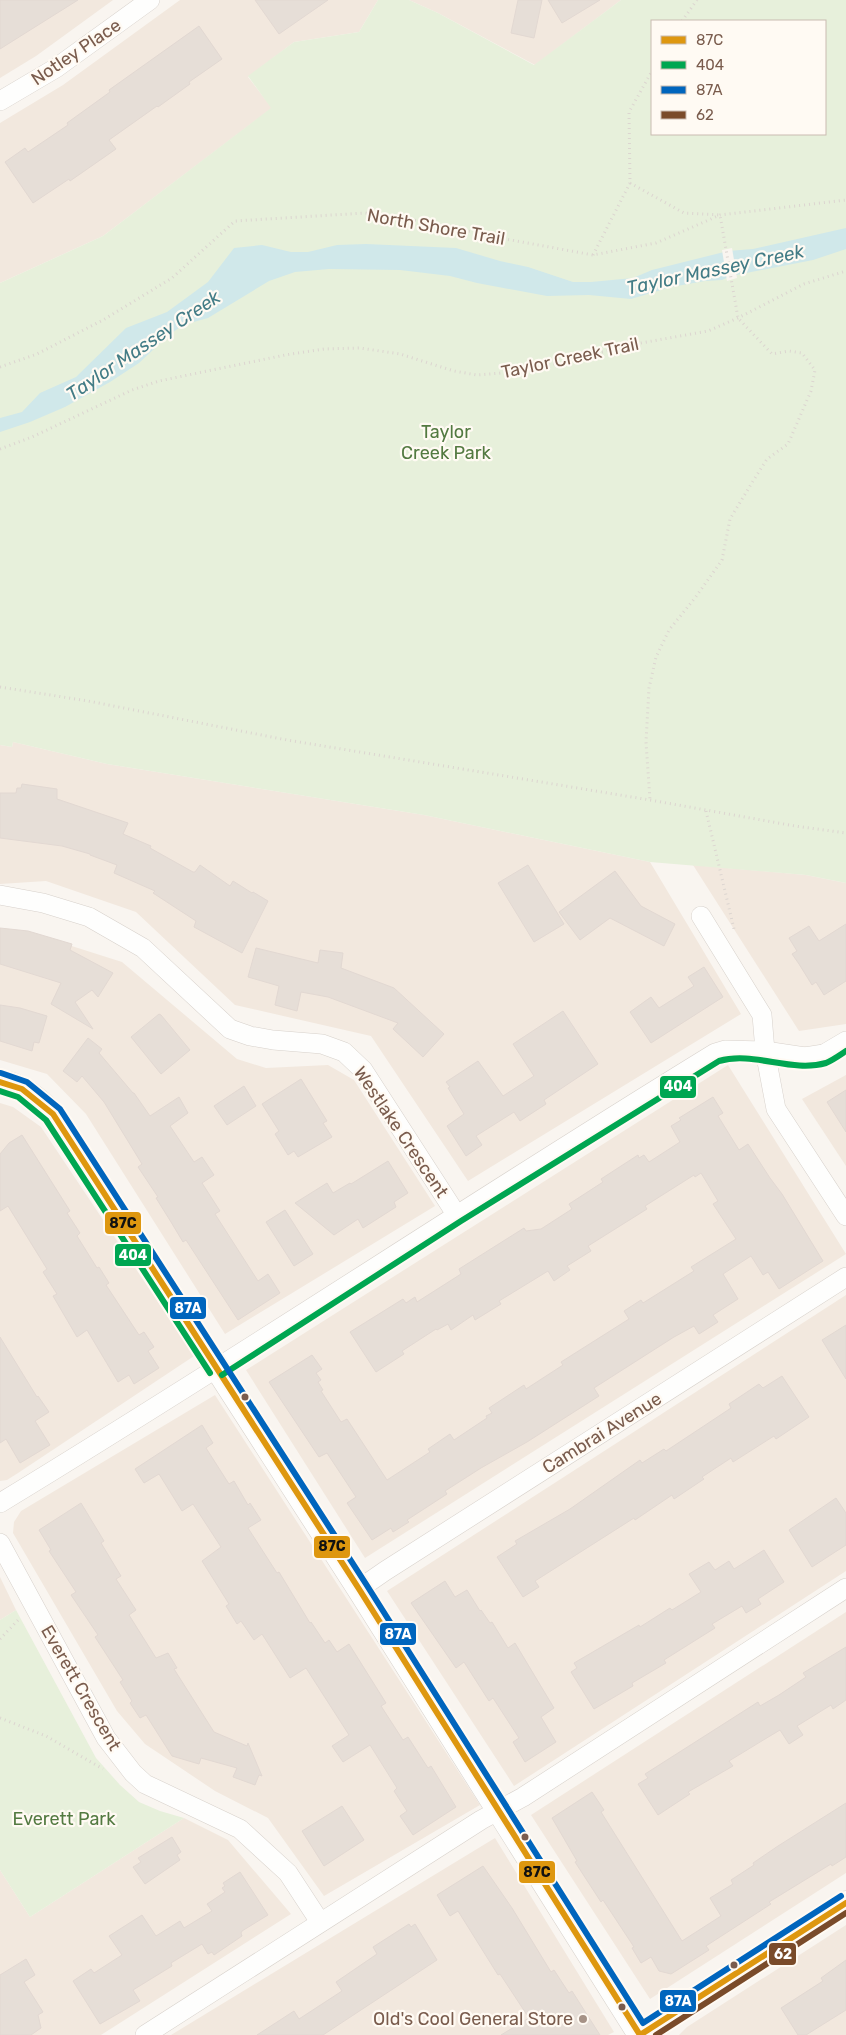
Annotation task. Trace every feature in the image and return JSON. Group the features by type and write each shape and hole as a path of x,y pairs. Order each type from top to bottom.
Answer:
{"street":[{"name":"Notley Place","path":"0,102 56,68 150,0"},
{"name":"Westlake Crescent","path":"0,896 43,903 89,917 143,948 230,1028 250,1036 322,1044 344,1052 363,1070 456,1214"},
{"path":"701,916 762,1015 765,1051 776,1109 846,1216"},
{"path":"0,1503 217,1368 456,1214 715,1053 725,1050 765,1051 805,1057 824,1054 846,1041"},
{"path":"0,1082 7,1082 32,1096 53,1114 359,1589 640,2035 846,1903"},
{"name":"Cambrai Avenue","path":"359,1589 846,1278"},
{"name":"Everett Crescent","path":"0,1543 106,1738 133,1773 145,1784 240,1829 288,1873 320,1922"},
{"path":"145,2035 320,1922 499,1810 523,1797 846,1588"}],"path":[{"path":"683,20 697,0"},
{"path":"593,256 630,183 629,112 651,73"},
{"path":"630,183 684,213 720,215 738,318 772,354 789,351 802,353 814,370 811,392 788,444 767,459 730,520 722,560 669,630 656,657 649,688 646,742 650,800"},
{"name":"North Shore Trail","path":"0,367 36,354 103,320 164,282 235,221 366,213 427,222 593,256 656,243 720,215 846,200"},
{"name":"Taylor Creek Trail","path":"0,449 32,437 132,390 159,381 285,355 324,349 360,348 400,354 454,371 477,375 525,371 630,345 708,331 738,318 804,284 846,271"},
{"path":"0,687 296,742 846,833"},
{"path":"706,811 730,904 736,937"},
{"path":"0,1640 22,1615"},
{"path":"0,1718 46,1736 110,1772"}],"shaded area":[{"path":"0,0 113,0 36,56 0,78"},
{"path":"180,0 378,0 359,32 294,42 248,77 272,108 103,236 0,283 0,123 63,85"},
{"path":"409,0 621,0 535,65 438,13"},
{"path":"13,742 107,764 424,815 650,862 741,1014 468,1181 371,1036 235,1005 136,912 46,881 0,884 0,745 12,747"},
{"path":"693,865 806,875 846,883 846,1024 799,1031"},
{"path":"0,933 37,935 122,962 237,1059 266,1068 328,1065 354,1080 435,1206 225,1334 86,1114 47,1074 0,1060"},
{"path":"728,1065 846,1254 365,1558 246,1370"},
{"path":"846,1075 846,1166 802,1099"},
{"path":"0,1103 13,1107 41,1127 194,1356 18,1473 7,1480 0,1481"},
{"path":"846,1295 846,1571 514,1786 387,1591"},
{"path":"215,1395 480,1805 324,1896 268,1818 215,1791 145,1744 117,1711 13,1533 14,1522 21,1511"},
{"path":"0,1577 16,1610 0,1620"},
{"path":"846,1612 846,1873 650,1999 531,1815"},
{"path":"184,1818 228,1840 291,1914 101,2035 0,2035 0,1870 30,1917"},
{"path":"495,1838 614,2032 608,2035 171,2035"},
{"path":"846,1925 846,2035 679,2035 687,2027"}],"green space":[{"name":"Taylor Creek Park","path":"378,0 409,0 438,13 534,65 621,0 846,0 846,883 806,875 650,862 424,815 107,764 13,742 12,747 0,745 0,283 103,236 271,108 248,76 294,42 359,32"},
{"name":"Everett Park","path":"16,1610 96,1758 120,1785 139,1802 184,1818 30,1917 0,1870 0,1620"}],"water":[{"name":"Taylor Massey Creek","path":"846,228 846,249 813,260 731,276 722,280 671,287 631,299 589,295 547,296 450,276 400,270 329,269 295,272 269,281 208,318 183,325 169,335 139,363 110,382 65,407 0,432 0,418 22,412 40,393 76,377 126,328 167,312 208,282 234,248 262,245 291,252 308,252 337,245 366,244 456,248 528,267 573,282 591,282 633,278 652,270 728,251 753,249"}],"pier":[{"path":"732,248 737,278 727,281 722,250"}],"building":[{"path":"0,0 78,0 0,49"},
{"path":"255,0 328,0 279,34"},
{"path":"518,0 542,0 534,38 511,33"},
{"path":"548,0 600,0 562,23"},
{"path":"199,26 222,59 158,107 109,140 116,149 70,181 69,179 33,203 5,162 25,148 28,152 68,125 67,123 110,92 109,90"},
{"path":"22,784 57,789 57,799 128,823 123,834 151,846 150,848 193,872 200,865 230,886 233,881 268,901 242,953 194,927 196,921 153,893 155,891 114,873 117,865 90,854 62,846 0,838 0,793 16,793 17,788 21,788"},
{"path":"528,865 564,924 534,942 498,883"},
{"path":"615,871 641,906 675,924 664,946 610,918 580,940 559,912"},
{"path":"846,924 846,981 824,995 816,982 812,985 792,954 797,951 789,938 809,926 819,941"},
{"path":"0,928 28,931 72,944 70,950 113,973 98,997 92,990 75,1002 93,1029 51,1004 61,983 0,964"},
{"path":"256,948 318,963 320,950 343,953 341,968 394,988 444,1034 423,1057 393,1029 398,1023 328,997 301,992 297,1011 275,1005 279,986 248,977"},
{"path":"704,967 723,997 651,1043 630,1012 651,997 659,1008 694,986 688,977"},
{"path":"0,1005 20,1008 47,1016 39,1043 34,1042 32,1051 0,1041"},
{"path":"563,1011 598,1064 544,1100 546,1104 520,1121 514,1112 476,1136 482,1145 466,1156 447,1126 464,1114 446,1082 478,1061 503,1096 534,1076 513,1044"},
{"path":"159,1014 190,1050 161,1074 131,1037"},
{"path":"88,1038 102,1049 99,1053 134,1093 150,1116 179,1097 188,1113 170,1126 194,1162 202,1157 214,1175 202,1183 220,1211 215,1214 258,1281 268,1274 280,1293 238,1320 186,1240 183,1242 156,1198 158,1197 138,1167 142,1164 104,1102 82,1076 77,1082 63,1071"},
{"path":"301,1079 327,1121 323,1123 332,1137 298,1157 294,1151 288,1155 275,1134 279,1131 262,1104"},
{"path":"244,1086 256,1106 227,1125 214,1106"},
{"path":"846,1090 846,1132 827,1102"},
{"path":"713,1097 723,1113 718,1116 739,1150 748,1144 782,1194 823,1261 779,1289 768,1272 763,1275 751,1256 723,1274 738,1299 713,1315 718,1322 699,1334 694,1326 674,1337 594,1388 599,1396 445,1491 447,1494 407,1520 409,1522 393,1532 391,1528 372,1540 347,1503 356,1497 327,1453 319,1457 269,1382 312,1355 322,1369 316,1373 321,1380 318,1382 323,1390 321,1391 341,1422 347,1419 387,1480 430,1452 428,1449 450,1434 454,1440 487,1418 486,1416 492,1413 489,1408 524,1385 526,1389 563,1365 561,1362 629,1319 624,1311 641,1300 643,1303 694,1271 691,1267 736,1239 713,1204 718,1201 701,1173 695,1177 694,1175 645,1206 647,1209 588,1246 591,1251 567,1266 570,1270 554,1281 548,1271 499,1301 501,1304 475,1320 473,1315 451,1330 448,1324 436,1329 402,1351 404,1354 376,1372 350,1332 403,1299 406,1303 415,1297 417,1302 461,1274 459,1269 524,1228 526,1231 541,1229 572,1209 569,1204 603,1182 601,1179 638,1155 639,1158 644,1155 649,1162 680,1142 671,1126 681,1120 679,1118"},
{"path":"22,1135 70,1211 67,1213 80,1233 77,1236 109,1283 106,1285 139,1335 144,1332 154,1347 148,1351 159,1368 134,1384 129,1375 118,1382 87,1330 77,1337 53,1296 57,1294 43,1272 47,1269 8,1206 0,1211 0,1154 9,1143"},
{"path":"388,1161 408,1193 394,1202 396,1207 363,1228 358,1219 334,1235 295,1203 327,1183 333,1193"},
{"path":"285,1210 313,1254 294,1266 266,1222"},
{"path":"846,1325 846,1379 822,1340"},
{"path":"0,1337 37,1397 49,1412 35,1421 50,1445 20,1463 6,1439 0,1443"},
{"path":"782,1376 809,1417 776,1439 774,1436 733,1462 731,1458 702,1477 704,1479 674,1499 672,1495 635,1520 634,1518 535,1581 539,1587 523,1597 497,1557 517,1544 515,1541 570,1509 640,1460 642,1463 664,1449 666,1451 731,1408 729,1404 759,1384 763,1388"},
{"path":"202,1425 213,1443 206,1448 229,1484 234,1481 248,1505 250,1503 261,1520 248,1528 277,1573 279,1572 310,1623 325,1643 329,1640 337,1652 349,1644 386,1703 381,1706 403,1740 408,1737 428,1768 431,1766 456,1807 413,1835 400,1816 407,1811 394,1791 397,1788 370,1745 343,1762 332,1746 349,1735 306,1668 290,1678 262,1634 254,1640 241,1621 237,1624 226,1606 229,1604 202,1561 221,1547 193,1504 182,1511 159,1474 144,1483 135,1469"},
{"path":"836,1498 846,1513 846,1545 812,1567 789,1530"},
{"path":"81,1503 104,1541 101,1543 121,1576 116,1579 136,1610 129,1615 156,1658 168,1653 177,1668 174,1669 214,1732 247,1746 248,1743 262,1776 259,1775 255,1785 233,1777 237,1768 201,1758 199,1764 172,1756 146,1715 140,1718 130,1703 132,1701 120,1682 123,1680 95,1637 98,1635 71,1595 76,1592 49,1551 51,1550 39,1530"},
{"path":"764,1550 784,1582 758,1599 761,1604 746,1613 742,1606 712,1624 715,1628 664,1660 666,1663 632,1683 633,1686 594,1709 571,1672 577,1668 574,1663 639,1625 640,1627 670,1608 672,1610 701,1592 689,1574 709,1562 715,1570 729,1561 734,1569"},
{"path":"445,1581 455,1597 467,1590 480,1611 490,1623 492,1622 508,1648 515,1643 554,1708 541,1717 556,1742 525,1762 513,1742 519,1738 493,1698 489,1701 464,1662 456,1668 411,1603"},
{"path":"846,1647 846,1700 833,1709 831,1705 797,1726 803,1735 789,1744 780,1730 729,1761 733,1766 688,1792 690,1794 658,1815 638,1784 648,1778 645,1774 758,1702 760,1706 779,1695 806,1677 803,1673"},
{"path":"592,1792 604,1810 601,1812 682,1941 721,1916 710,1898 733,1884 731,1880 778,1846 846,1803 846,1857 832,1866 831,1864 769,1902 771,1904 706,1946 709,1950 671,1974 659,1971 651,1957 641,1963 632,1948 634,1947 575,1862 577,1861 552,1818"},
{"path":"342,1806 364,1840 324,1866 302,1831"},
{"path":"172,1837 181,1852 177,1855 180,1860 145,1884 133,1867 141,1862 138,1858"},
{"path":"483,1866 512,1908 551,1972 554,1970 569,1993 572,1991 600,2035 501,2035 529,2018 500,1974 498,1975 458,1911 450,1916 437,1895"},
{"path":"240,1872 268,1915 242,1931 242,1936 214,1955 212,1952 208,1954 202,1944 171,1963 172,1966 133,1990 140,2001 100,2024 73,1981 91,1969 94,1973 122,1955 109,1936 142,1915 156,1936 180,1921 184,1928 212,1911 207,1904 225,1892 222,1888 225,1886 223,1883"},
{"path":"409,1924 411,1927 415,1924 437,1960 323,2035 257,2035 294,2011 299,2019 342,1991 336,1982 377,1954 373,1947"},
{"path":"26,1959 35,1975 24,1982 43,2012 38,2015 41,2028 31,2035 0,2035 0,1975"},
{"path":"846,1960 846,2010 806,2035 798,2035 781,2008 823,1981 821,1978"}],"transit line":[{"name":"404","path":"222,1375 461,1221 719,1061 746,1058 799,1066 813,1065 826,1063 846,1051"},
{"name":"87A","path":"1,1073 27,1082 60,1109 366,1584 643,2023 841,1896"},
{"name":"87C","path":"0,1082 22,1089 53,1114 359,1589 640,2035"},
{"name":"404","path":"0,1091 18,1097 46,1120 210,1373"},
{"name":"87C","path":"640,2035 846,1903"},
{"name":"62","path":"656,2035 846,1913"}],"place":[{"name":"Old's Cool General Store","path":"583,2019"}]}
